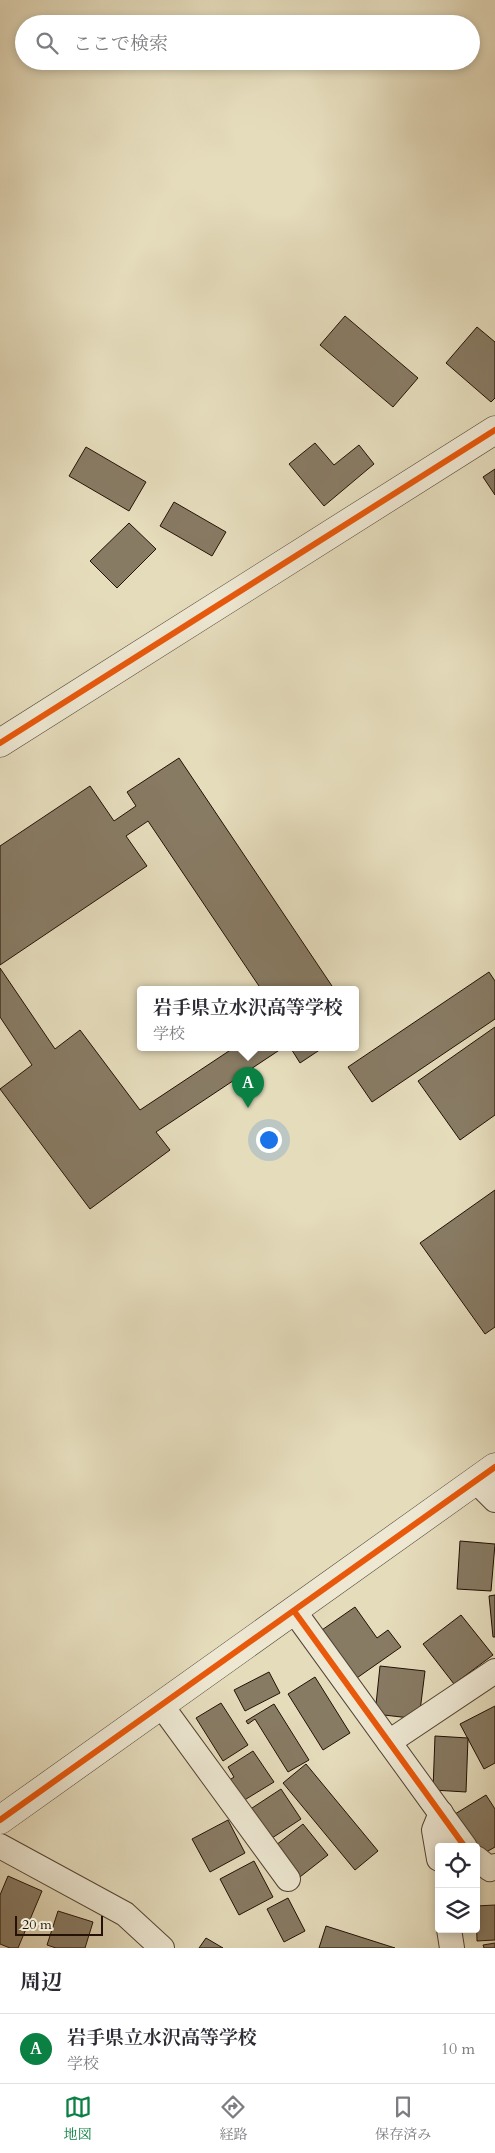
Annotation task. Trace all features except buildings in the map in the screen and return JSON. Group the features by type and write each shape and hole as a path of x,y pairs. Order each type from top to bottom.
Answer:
{"street":[{"path":"0,742 495,430"},
{"path":"0,1820 485,1474 495,1500"},
{"path":"294,1611 462,1843"},
{"path":"389,1742 495,1671"},
{"path":"162,1705 288,1879"},
{"path":"436,1843 434,1830 441,1813"},
{"path":"0,1846 125,1914 162,1948"},
{"path":"480,1861 490,1869 495,1866"},
{"path":"450,1933 452,1948"}],"cycle path":[{"path":"0,743 495,430"},
{"path":"0,1820 495,1467"},
{"path":"294,1611 462,1843"}],"place":[{"name":"岩手県立水沢高等学校","path":"248,1108"}]}
